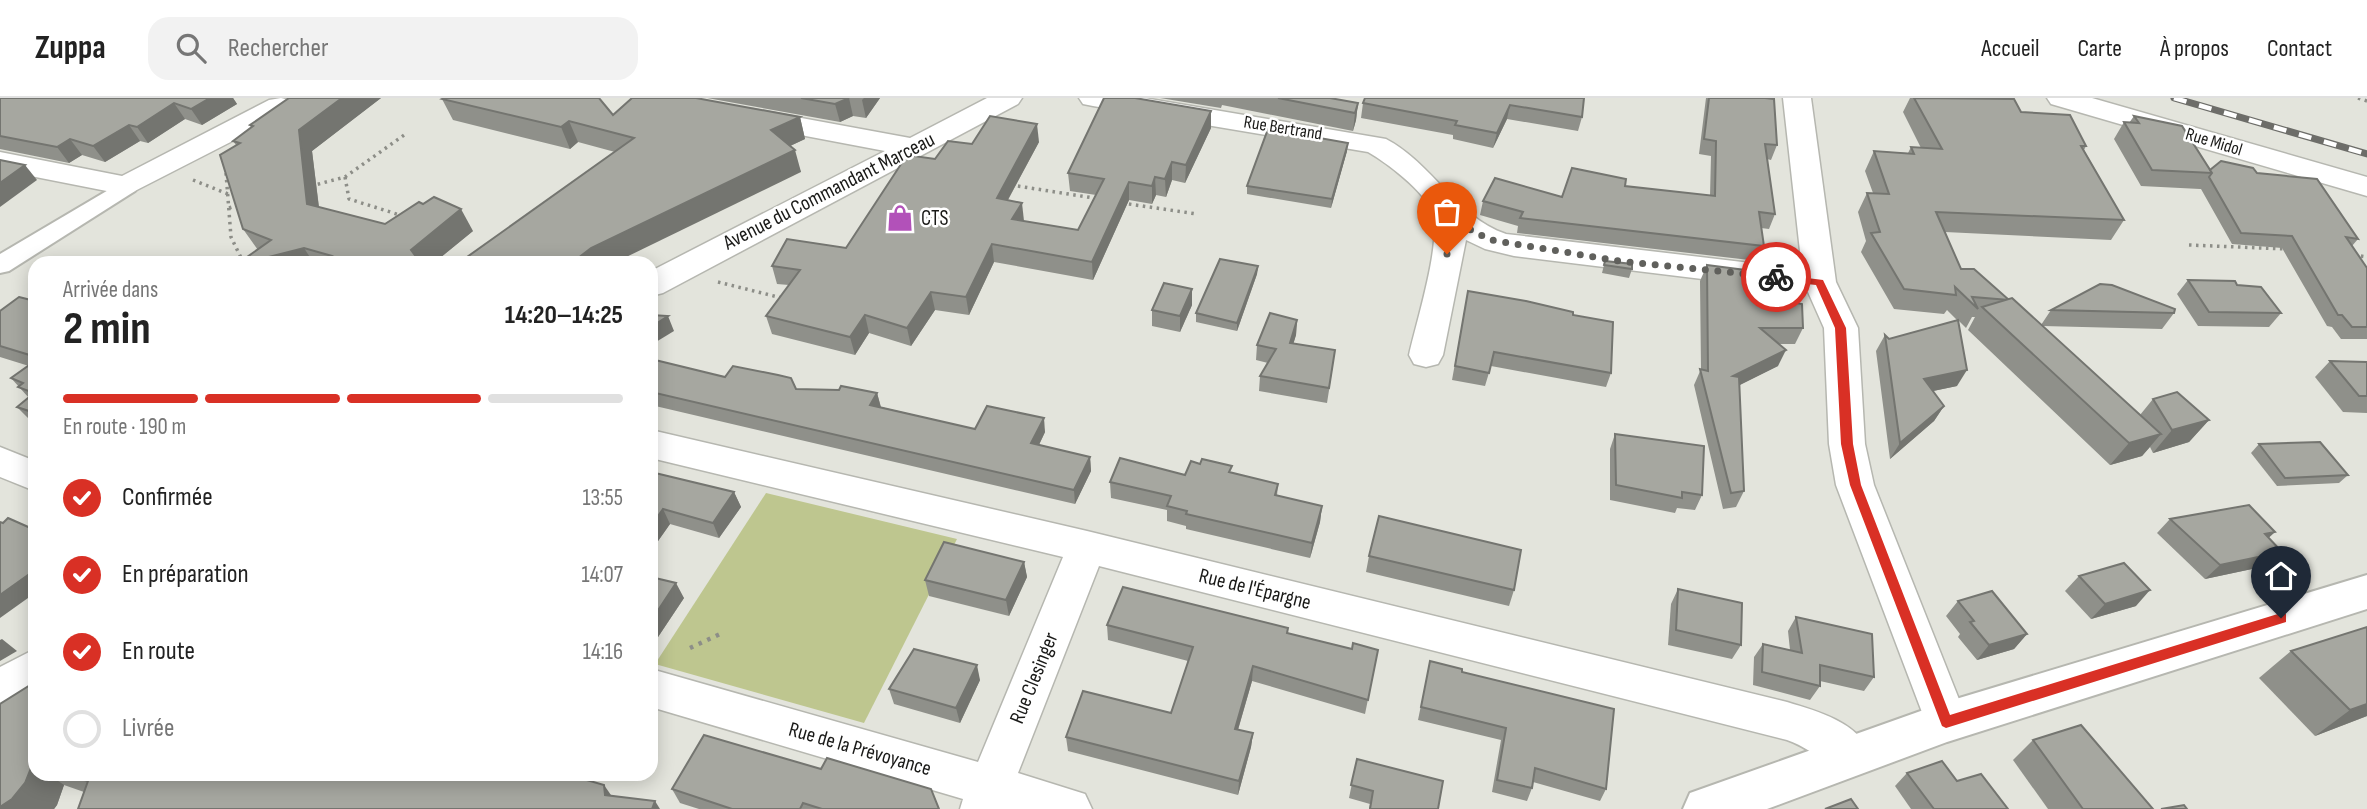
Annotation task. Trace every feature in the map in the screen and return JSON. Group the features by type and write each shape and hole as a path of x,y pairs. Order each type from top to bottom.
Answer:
{"street":[{"name":"Avenue du Commandant Marceau","path":"658,281 1008,98"},
{"name":"Rue Bertrand","path":"1093,98 1376,145 1394,153 1422,177 1447,210 1467,228 1491,240 1619,261 1820,282"},
{"path":"1797,98 1820,282 1841,328 1847,444 1855,485 1946,722"},
{"name":"Rue Midol","path":"2061,98 2367,187"},
{"path":"0,265 159,166 223,137 286,102"},
{"path":"731,114 913,147"},
{"path":"0,162 127,186"},
{"path":"1426,355 1451,239 1447,210"},
{"name":"Rue de l'Épargne","path":"658,446 1087,547 1787,720 1819,731 1850,755"},
{"path":"0,460 28,474"},
{"name":"Rue Clesinger","path":"986,798 1087,547"},
{"path":"1707,809 1946,722 2367,592"},
{"path":"0,689 28,671"},
{"name":"Rue de la Prévoyance","path":"658,690 986,798 1069,809"}],"path":[{"path":"2358,98 2367,101"},
{"path":"306,187 345,177 407,132"},
{"path":"223,137 231,237 240,256"},
{"path":"345,177 349,199 405,216"},
{"path":"1007,185 1197,214"},
{"path":"229,208 242,204"},
{"path":"2189,245 2290,249"},
{"path":"2341,253 2367,257"},
{"path":"713,277 718,282 782,298"},
{"path":"690,649 720,634"}],"green space":[{"path":"766,493 957,539 864,723 658,665 658,659"}],"building":[{"path":"0,98 210,98 191,109 174,103 137,127 129,125 93,146 70,139 57,147 0,136"},
{"path":"289,98 342,98 299,130 307,204 385,224 419,202 423,204 434,197 461,209 411,250 416,256 332,256 304,248 273,256 248,256 271,240 243,229 220,155 240,143 233,141 253,126 250,125"},
{"path":"599,98 613,115 632,98 696,98 800,117 771,130 795,150 591,248 581,256 468,256 634,138 569,121 561,127 442,99"},
{"path":"801,98 849,98 835,104"},
{"path":"1104,98 1135,98 1211,111 1186,165 1172,162 1165,179 1155,177 1152,186 1129,182 1092,262 992,244 966,297 931,292 907,328 865,315 850,337 766,316 800,270 772,266 787,239 846,248 907,155 935,159 948,141 972,144 990,116 1037,124 997,198 1022,203 1012,219 1078,230 1104,179 1068,173"},
{"path":"1278,98 1330,98 1358,103 1355,113"},
{"path":"1365,98 1584,98 1582,117 1510,105 1497,133 1455,125 1457,121 1363,103"},
{"path":"1709,98 1774,99 1777,145 1765,144 1775,214 1759,212 1764,246 1520,218 1523,212 1483,201 1495,178 1562,197 1572,168 1626,179 1625,186 1715,196 1716,141 1704,139"},
{"path":"1914,98 2014,99 2021,112 2070,115 2086,146 2081,146 2124,220 1936,212 1961,269 1974,269 2009,300 1972,297 1978,309 1955,287 1956,295 1904,289 1871,233 1880,232 1867,193 1889,194 1874,151 1914,154 1911,147 1942,149"},
{"path":"2134,116 2182,126 2212,173 2152,170 2124,122 2139,123"},
{"path":"1268,129 1348,143 1332,199 1247,186"},
{"path":"0,160 25,165 0,183"},
{"path":"2221,161 2253,168 2257,173 2317,179 2358,239 2346,237 2367,268 2367,327 2352,327 2342,315 2338,315 2292,236 2241,233 2209,177 2212,173 2210,170"},
{"path":"1220,259 1258,266 1237,323 1196,313"},
{"path":"1605,261 1632,264 1632,269 1604,265"},
{"path":"1707,265 1768,273 1772,299 1802,304 1803,328 1760,328 1786,350 1733,376 1739,377 1744,491 1731,493 1700,369 1708,371"},
{"path":"2188,280 2235,281 2237,285 2261,287 2281,313 2209,312"},
{"path":"1164,283 1192,289 1180,316 1152,310"},
{"path":"2100,284 2112,285 2175,309 2174,313 2051,310"},
{"path":"1468,291 1526,301 1573,312 1573,315 1613,322 1611,373 1494,352 1489,373 1455,366"},
{"path":"19,297 28,299 28,354 0,346 0,311"},
{"path":"2012,298 2161,434 2129,443 1982,307"},
{"path":"1270,313 1297,320 1290,343 1335,350 1329,388 1260,376 1276,349 1257,345"},
{"path":"658,315 668,316 658,322"},
{"path":"1958,320 1967,370 1924,379 1944,406 1900,443 1885,335 1889,339"},
{"path":"658,361 725,377 733,366 778,375 791,378 796,389 839,390 841,386 877,393 870,405 975,429 987,406 1044,418 1031,443 1090,457 1074,490 658,394"},
{"path":"2330,361 2367,362 2367,396 2359,396"},
{"path":"28,366 28,391 18,387 23,383 11,378"},
{"path":"2177,392 2209,420 2172,430 2153,399"},
{"path":"28,398 28,411 17,407"},
{"path":"1615,434 1704,446 1702,495 1682,492 1682,498 1616,485"},
{"path":"2320,442 2348,475 2285,478 2259,444"},
{"path":"1120,458 1185,475 1191,461 1200,464 1202,459 1232,466 1229,472 1278,484 1275,495 1322,506 1312,543 1186,514 1187,511 1167,506 1171,496 1110,482"},
{"path":"658,474 734,492 713,523 663,509 658,516"},
{"path":"2249,505 2275,532 2265,534 2282,552 2220,565 2170,519"},
{"path":"1379,516 1521,550 1514,590 1369,556"},
{"path":"8,518 28,527 28,575 0,595 0,522 3,523"},
{"path":"944,542 1024,562 1006,600 925,580"},
{"path":"2124,563 2150,590 2105,604 2079,576"},
{"path":"658,579 676,583 658,610"},
{"path":"1123,587 1288,628 1287,633 1352,649 1353,643 1378,650 1368,700 1253,666 1235,729 1253,733 1239,781 1066,737 1083,691 1171,713 1193,647 1107,625"},
{"path":"1678,589 1742,603 1741,645 1676,630"},
{"path":"1992,591 2027,634 1989,645 1970,622 1974,621 1958,601"},
{"path":"1796,617 1872,634 1874,677 1820,665 1820,686 1762,672 1763,644 1802,653"},
{"path":"2367,627 2367,704 2350,710 2291,651"},
{"path":"914,649 977,665 956,708 889,689"},
{"path":"1430,661 1462,669 1462,672 1614,709 1606,789 1535,768 1532,788 1497,780 1506,728 1421,707"},
{"path":"28,686 28,776 12,799 0,807 0,704"},
{"path":"2081,725 2153,809 2083,809 2033,740"},
{"path":"704,735 821,769 827,758 931,789 939,809 822,809 803,803 800,809 732,809 672,789"},
{"path":"1357,759 1443,781 1438,809 1370,809 1373,791 1351,785"},
{"path":"1942,761 1957,781 1981,774 2008,809 1934,809 1907,773"},
{"path":"88,781 590,781 604,785 605,795 655,801 652,809 78,809"},
{"path":"1851,799 1858,809 1825,809"},
{"path":"2184,805 2187,809 2161,809"}],"railway":[{"path":"2174,98 2367,154"}],"way so far":[{"path":"1447,254 1451,239 1447,210 1467,228 1491,240 1619,261 1776,277"}],"place":[{"name":"CTS","path":"900,218"}],"route":[{"path":"1776,277 1820,282 1841,328 1847,444 1855,485 1946,722 2281,618"}]}
